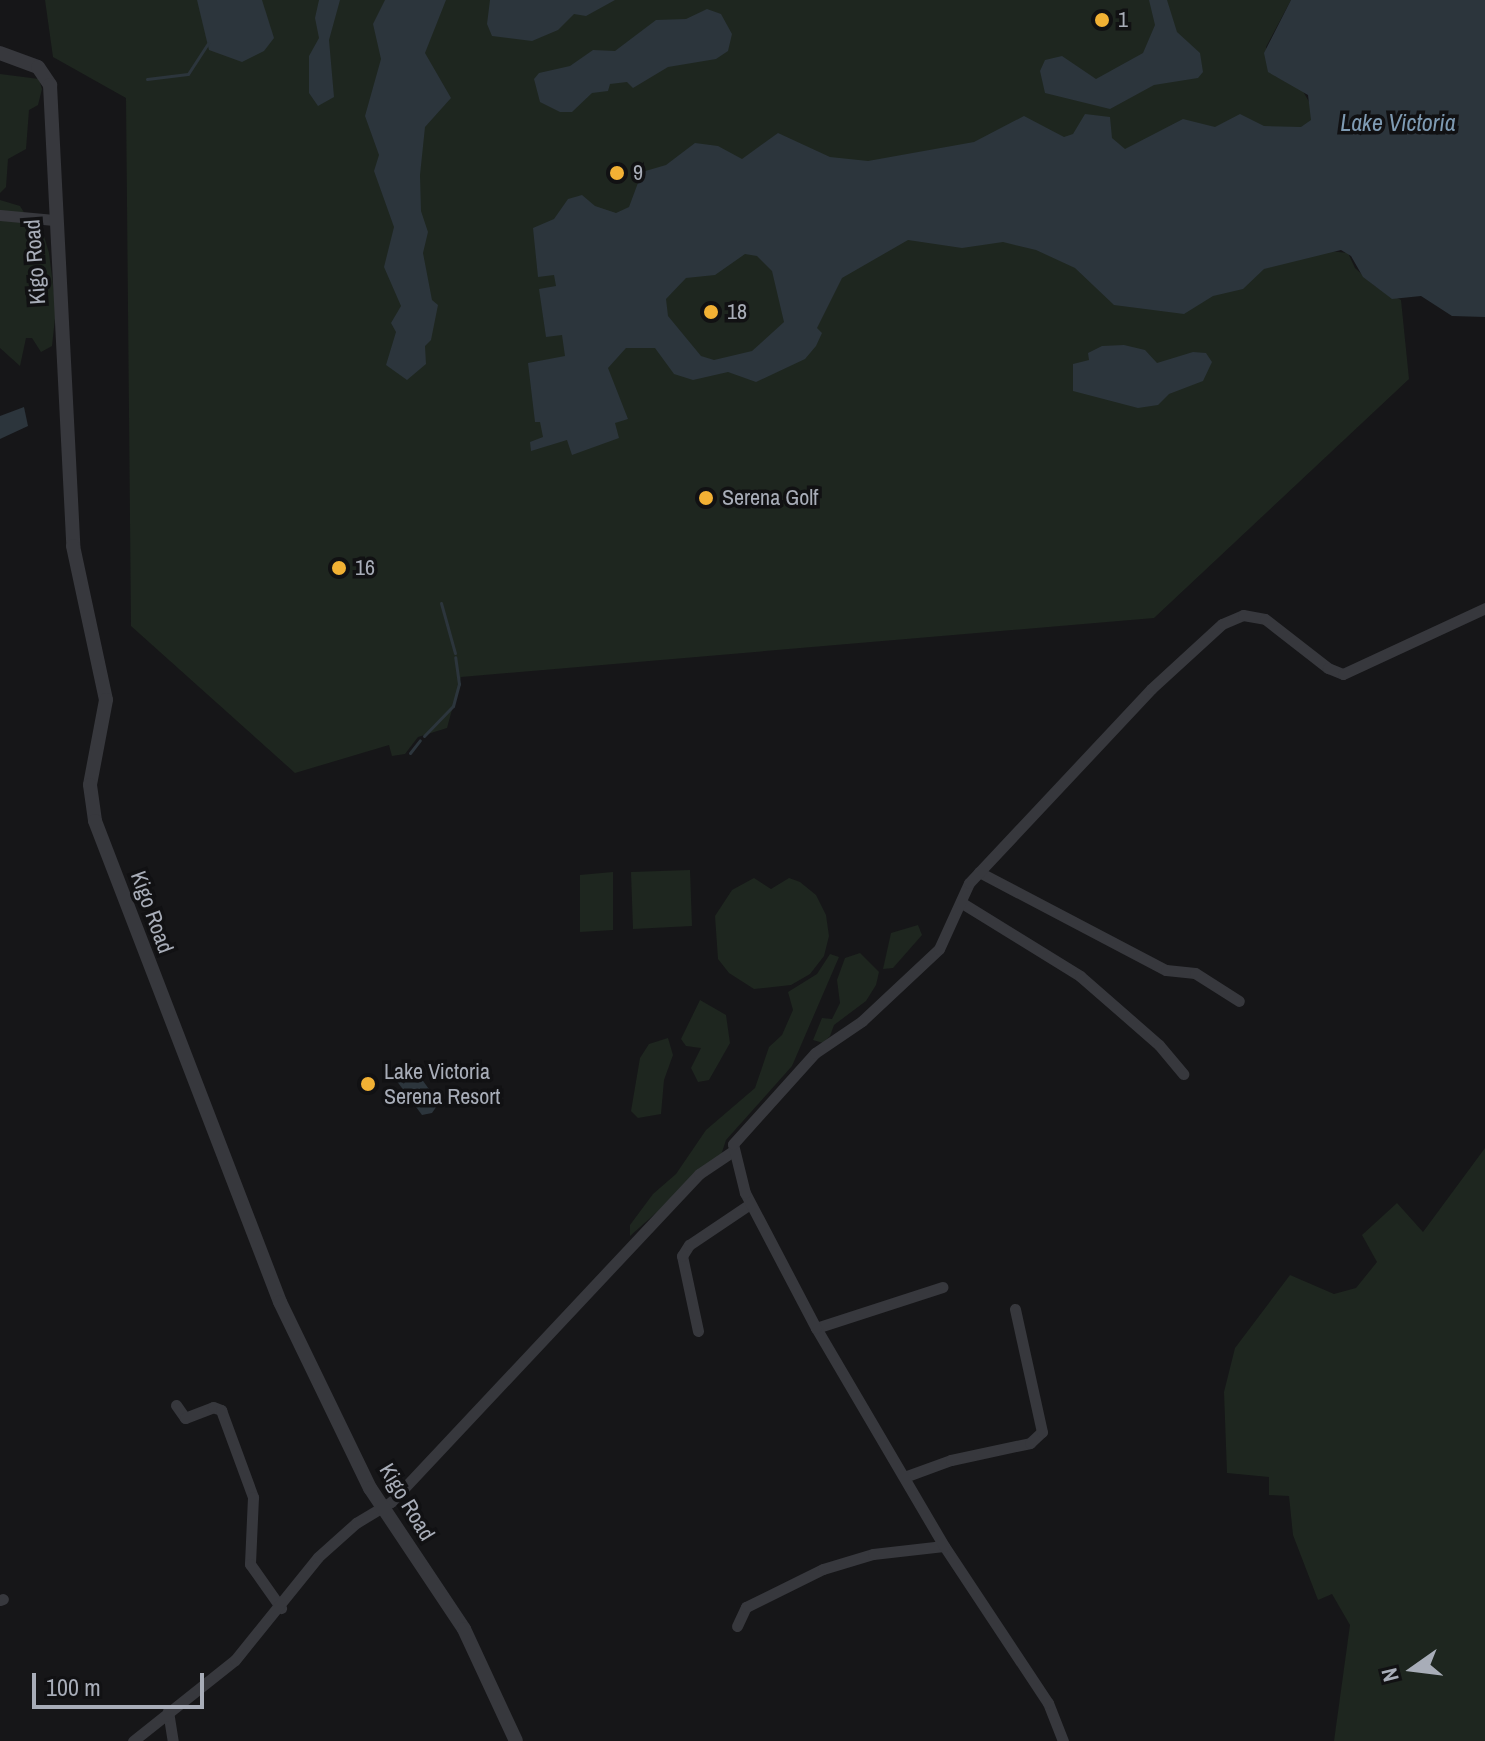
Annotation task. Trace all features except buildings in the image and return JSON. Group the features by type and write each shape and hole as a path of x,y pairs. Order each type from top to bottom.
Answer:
{"street":[{"name":"Kigo Road","path":"0,53 38,67 50,85 54,220 73,546 105,681 104,723 90,785 95,821 255,1245 382,1508 464,1629 516,1741"},
{"path":"0,215 54,220"},
{"path":"133,1741 235,1660 281,1608 328,1547 382,1508 494,1396 699,1174 732,1152 740,1133 815,1053 862,1021 939,949 979,872 1151,689 1222,624 1243,615 1265,619 1328,668 1343,674 1485,608"},
{"path":"979,872 1166,970 1195,973 1239,1001"},
{"path":"962,903 1080,976 1159,1045 1183,1074"},
{"path":"732,1152 750,1204 816,1328 907,1476 944,1546 1048,1703 1063,1741"},
{"path":"698,1331 682,1256 750,1204"},
{"path":"816,1328 942,1287"},
{"path":"907,1476 951,1460 1030,1443 1042,1432 1015,1309"},
{"path":"176,1405 185,1418 213,1407 221,1410 253,1497 250,1564 281,1608"},
{"path":"737,1626 746,1607 823,1569 873,1554 944,1546"},
{"path":"168,1711 173,1741"}],"shaded area":[{"name":"Serena Golf","path":"45,0 1291,0 1266,47 1275,76 1300,86 1312,107 1329,251 1348,253 1355,268 1375,286 1401,300 1409,379 1154,618 461,677 447,728 418,737 405,754 392,756 389,745 295,773 131,626 126,98 53,57"},
{"path":"0,74 39,79 42,89 38,105 29,110 26,149 8,159 6,187 0,193"},
{"path":"0,200 20,206 30,222 41,226 49,253 56,309 52,346 41,352 32,338 26,338 20,366 0,348"},
{"path":"690,870 692,926 633,929 631,872"},
{"path":"613,872 613,930 580,932 580,875"},
{"path":"754,878 771,889 789,878 800,882 816,895 826,915 829,936 824,956 810,974 791,985 754,989 729,973 718,959 715,916 732,890"},
{"path":"918,925 922,935 893,968 883,969 891,933"},
{"path":"860,953 879,972 876,985 866,1001 834,1025 823,1043 813,1040 822,1018 832,1019 840,1003 837,980 845,958"},
{"path":"830,954 839,957 792,1066 726,1140 721,1155 630,1236 630,1225 653,1194 676,1174 706,1130 755,1088 769,1047 782,1035 793,1010 788,992 817,974"},
{"path":"700,1000 726,1015 730,1043 709,1080 698,1082 691,1068 701,1048 686,1046 681,1039"},
{"path":"668,1038 673,1055 664,1080 661,1114 638,1118 631,1111 640,1058 649,1044"},
{"path":"1485,1148 1485,1741 1334,1741 1350,1625 1332,1594 1318,1600 1293,1535 1289,1496 1269,1495 1269,1477 1227,1473 1224,1392 1235,1348 1290,1275 1334,1294 1356,1288 1377,1262 1362,1235 1397,1203 1423,1232"}],"water":[{"path":"197,0 262,0 274,38 264,51 242,62 209,50"},
{"path":"319,0 340,0 329,40 334,97 318,106 309,93 309,56 319,38 315,18"},
{"path":"385,0 446,0 425,53 451,98 425,127 420,175 421,211 428,232 423,253 432,300 438,305 431,340 425,346 426,364 407,380 386,365 396,332 391,323 401,306 384,267 394,227 374,171 379,155 365,116 381,59 373,24"},
{"path":"490,0 615,0 586,16 574,14 558,30 532,41 492,36 487,24"},
{"path":"1149,0 1167,0 1177,32 1200,53 1203,72 1198,78 1154,85 1110,109 1045,93 1040,71 1045,60 1062,56 1096,79 1143,53 1155,25"},
{"name":"Lake Victoria","path":"1291,0 1485,0 1485,317 1452,316 1421,296 1392,299 1363,277 1351,256 1341,250 1264,269 1243,289 1213,296 1184,314 1114,305 1075,268 1036,250 1003,242 962,248 908,240 842,278 817,328 822,333 805,359 756,382 728,372 693,380 674,374 655,348 626,348 608,368 628,419 615,423 619,438 572,455 567,440 531,451 530,442 543,437 540,422 535,422 528,363 565,356 562,335 546,337 539,289 556,286 554,275 538,277 533,228 554,219 568,199 582,195 595,206 616,213 629,207 642,172 666,165 695,143 718,146 742,159 778,133 830,157 868,161 974,142 1024,116 1064,137 1073,134 1085,114 1110,117 1112,138 1125,149 1183,119 1215,127 1240,114 1264,126 1301,127 1311,120 1308,95 1268,72 1264,53","holes":["745,254 757,256 772,271 784,322 752,351 714,360 701,356 668,316 666,299 686,278 715,275"]},
{"path":"707,9 721,14 732,34 728,51 716,59 668,67 633,88 627,82 610,84 608,91 592,93 572,112 560,112 540,102 534,79 539,73 570,66 593,50 615,51 656,20 686,19"},
{"path":"1124,345 1145,350 1157,363 1193,352 1206,353 1212,362 1203,381 1169,394 1158,405 1138,408 1073,391 1073,364 1089,360 1088,353 1102,346"},
{"path":"24,407 28,426 0,439 0,416"},
{"path":"413,1067 439,1103 432,1113 422,1115 396,1080"}],"waterway":[{"path":"147,79 188,74 208,43"},
{"path":"441,603 455,653"},
{"path":"424,736 453,706 459,684 455,657"},
{"path":"410,753 420,740"}],"place":[{"name":"1","path":"1102,20"},
{"name":"9","path":"617,173"},
{"name":"18","path":"711,312"},
{"name":"Serena Golf","path":"706,498"},
{"name":"16","path":"339,568"},
{"name":"Lake Victoria Serena Resort","path":"368,1084"}]}
